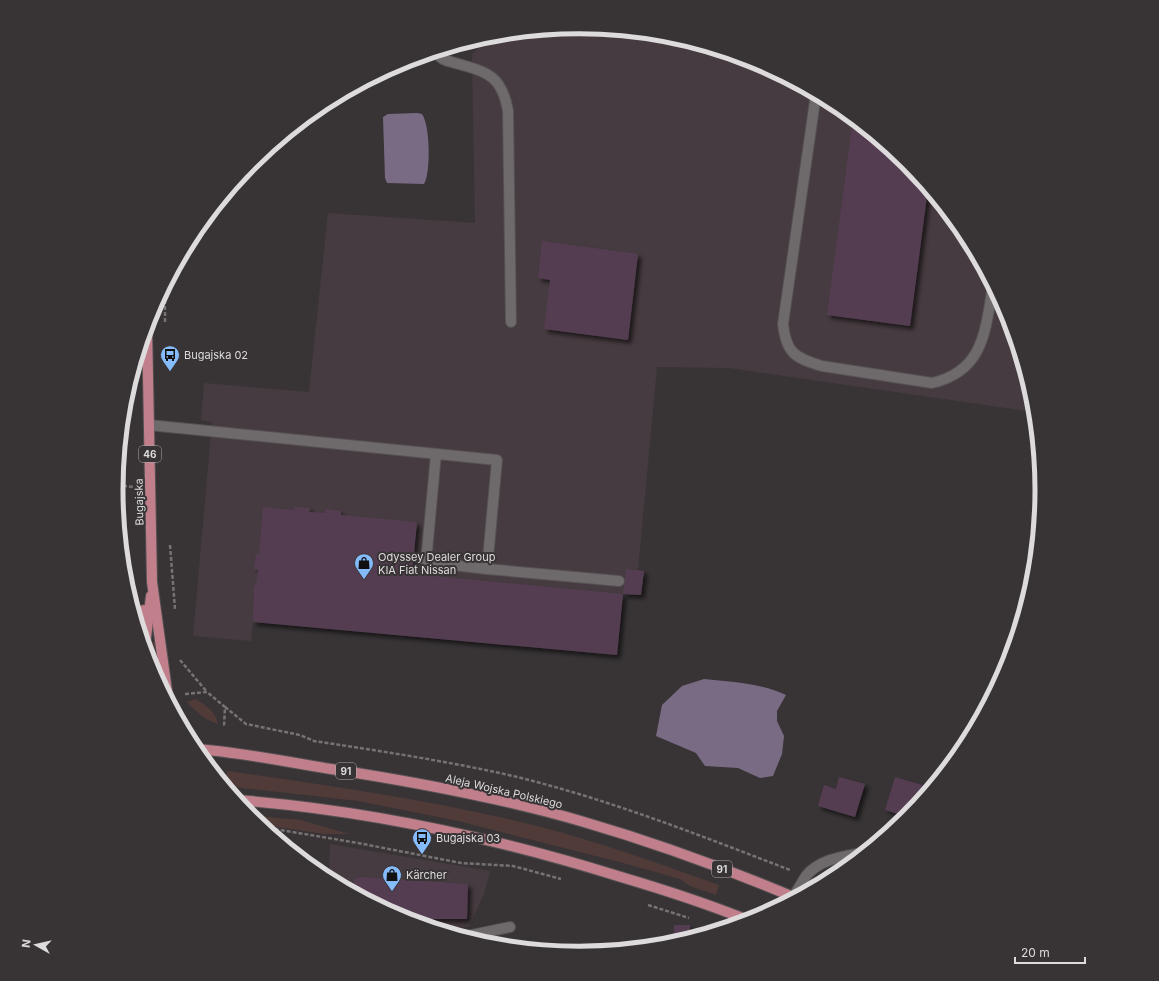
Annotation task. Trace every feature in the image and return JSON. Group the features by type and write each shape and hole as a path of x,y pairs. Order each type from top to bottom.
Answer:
{"main road":[{"name":"Bugajska","path":"147,343 152,582 166,683"},
{"name":"Bugajska","path":"146,632 152,582"},
{"name":"46","path":"142,618 152,582"},
{"name":"Aleja Wojska Polskiego","path":"204,750 373,776 519,806 584,822 698,860 790,895"},
{"path":"245,801 314,808 364,816 496,842 574,862 666,891 740,917"}],"street":[{"path":"442,55 444,60 478,69 494,79 501,86 506,95 508,111 511,322"},
{"path":"815,100 783,324 785,340 794,354 807,362 822,366 932,383 947,379 963,370 978,352 985,331 991,295"},
{"path":"149,425 497,460 487,569"},
{"path":"436,454 426,562 619,582"},
{"path":"798,891 807,875 813,869 827,861 855,855"},
{"path":"475,934 510,927"}],"path":[{"path":"165,300 165,326"},
{"path":"170,541 175,611"},
{"path":"178,658 206,692 225,707 224,726"},
{"path":"185,694 206,692"},
{"path":"274,829 358,843 461,863 513,866 563,879"},
{"path":"642,903 693,920"}],"shaded area":[{"path":"580,34 639,38 669,43 726,58 781,81 808,95 833,111 880,147 902,168 942,213 959,237 975,262 989,289 1012,344 1027,401 1026,411 729,368 657,367 638,570 644,571 641,595 623,594 617,655 253,622 251,641 193,636 212,422 201,420 204,383 309,392 328,213 475,223 472,54 483,45 520,38 550,35"},
{"path":"388,114 422,114 425,120 428,138 429,159 424,184 387,183 385,178 383,117"},
{"path":"152,641 155,643 156,660 150,644"},
{"path":"704,679 756,685 786,695 777,711 777,721 784,736 782,754 773,776 760,778 738,768 705,766 696,753 656,736 662,705 682,686"},
{"path":"195,699 206,706 215,715 218,724 201,715 187,702"},
{"path":"227,771 397,797 527,823 610,847 719,885 716,895 690,886 680,879 458,821 358,801 233,787 226,779"},
{"path":"260,816 300,820 349,834 324,834 270,826"},
{"path":"330,844 490,871 485,891 470,926 454,929 433,923 378,900 351,886 329,872"}],"building":[{"path":"852,125 880,147 927,195 910,326 827,315"},
{"path":"542,241 638,254 628,340 544,329 550,280 538,278"},
{"name":"Odyssey Dealer Group KIA Fiat Nissan","path":"263,507 294,510 294,507 310,508 309,512 325,513 325,509 341,511 341,515 417,522 412,574 623,594 617,655 253,622 254,585 256,585 258,570 254,569 256,554 259,554"},
{"path":"626,569 644,571 641,595 623,594"},
{"path":"839,777 865,784 855,817 818,806 824,785 836,789"},
{"path":"895,777 927,786 900,815 885,810"},
{"path":"360,877 468,884 467,919 430,919 427,921 378,900 354,888 354,879"},
{"path":"674,925 690,925 690,933 673,937"}],"place":[{"name":"Bugajska 02","path":"170,372"},
{"name":"Odyssey Dealer Group KIA Fiat Nissan","path":"364,580"},
{"name":"Bugajska 03","path":"422,855"},
{"name":"Kärcher","path":"392,892"}]}
